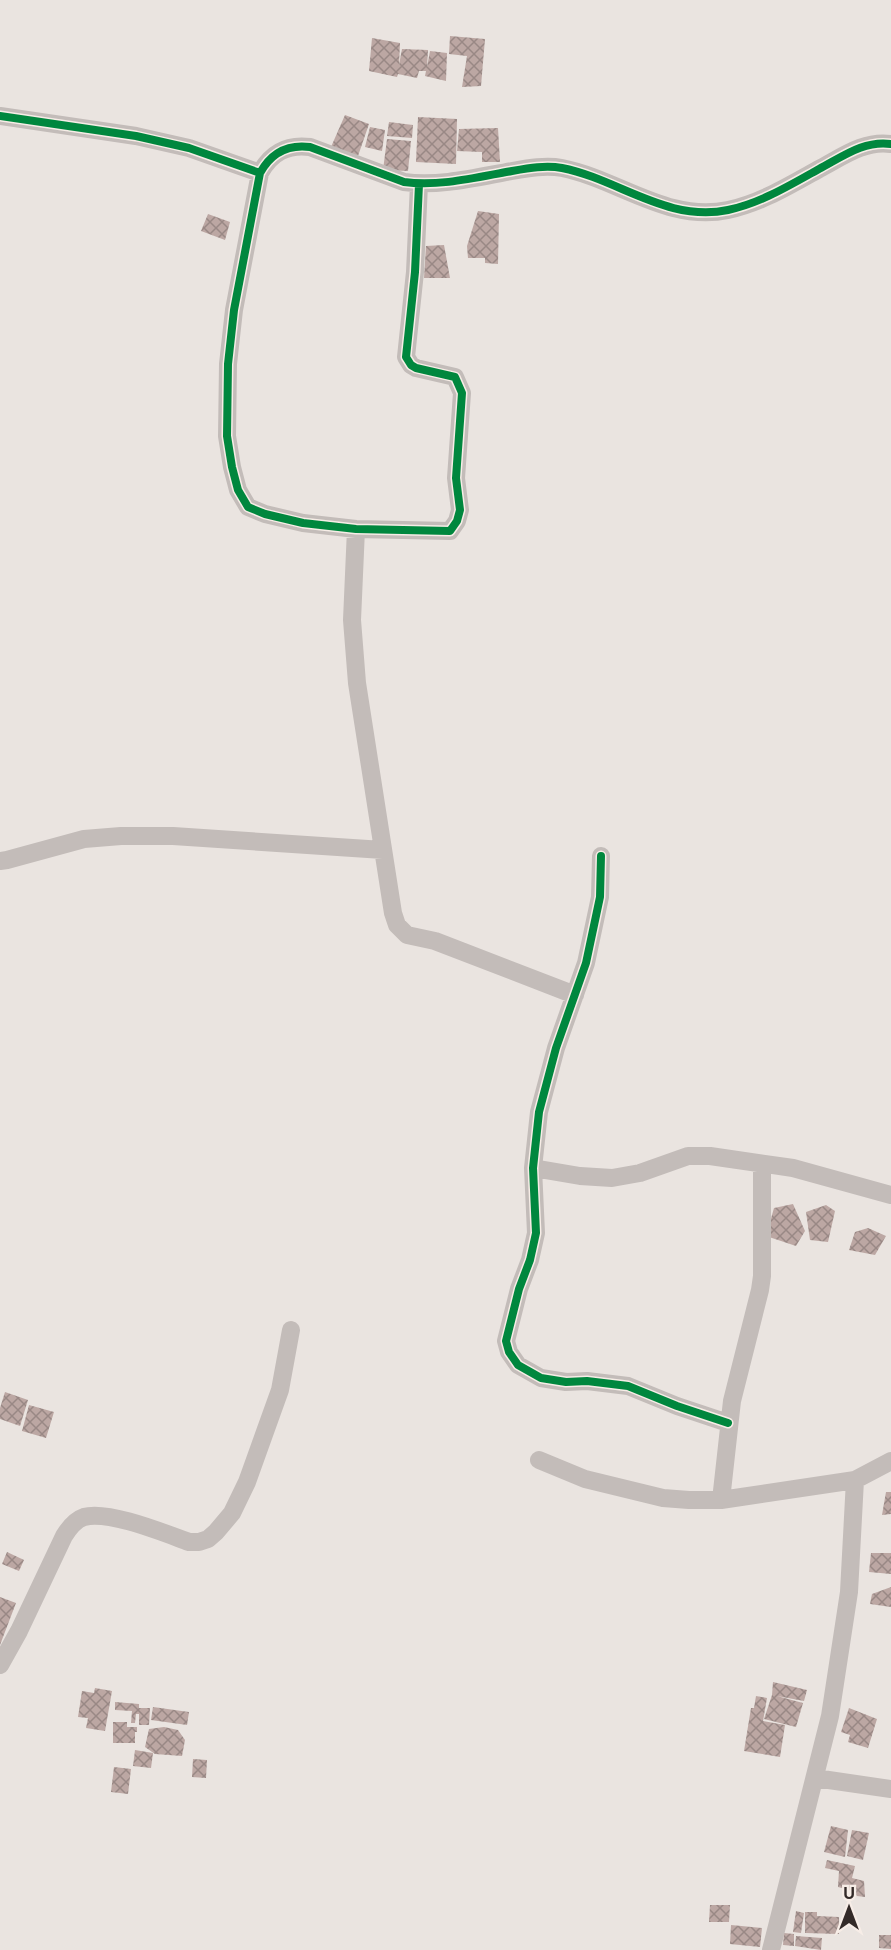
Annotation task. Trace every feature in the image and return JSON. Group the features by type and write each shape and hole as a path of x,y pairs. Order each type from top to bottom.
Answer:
{"street":[{"path":"0,116 136,136 189,148 260,174"},
{"path":"419,184 415,272 406,357 416,368 455,377 460,385 462,393 456,478 460,510 457,521 450,531 356,529 303,523 265,514 248,507 238,490 227,436 229,342 260,174 266,162 287,147 297,146 320,150 404,182 419,184 538,167 561,168 671,208 700,213 758,202 863,146 891,144"},
{"path":"356,529 352,620 357,683 393,913 401,930 407,935 435,941 575,995"},
{"path":"0,861 15,859 84,839 121,836 173,836 383,850"},
{"path":"601,856 600,897 586,963 556,1048 541,1101 533,1168 536,1233 506,1341 508,1352 518,1365 541,1378 628,1386 677,1406 728,1422"},
{"path":"533,1168 580,1176 612,1178 640,1173 688,1156 710,1156 793,1168 891,1195"},
{"path":"721,1500 728,1422 762,1276 762,1164"},
{"path":"0,1665 19,1631 64,1536 72,1524 83,1517 97,1515 121,1520 189,1542 208,1539 216,1532 232,1513 248,1482 280,1390 291,1330"},
{"path":"539,1460 585,1479 663,1498 721,1500 855,1480 891,1461"},
{"path":"771,1950 830,1716 849,1592 855,1480"},
{"path":"815,1778 891,1789"}],"building":[{"path":"450,36 485,39 481,86 462,87 467,56 449,54"},
{"path":"372,38 400,43 399,65 402,49 428,50 427,67 430,51 447,53 446,81 425,76 426,71 419,71 417,78 398,74 397,77 369,71"},
{"path":"345,115 369,124 358,156 331,147"},
{"path":"418,117 457,119 456,164 416,162"},
{"path":"389,122 413,125 412,138 387,136"},
{"path":"370,127 385,130 382,151 365,147"},
{"path":"498,128 500,162 482,162 482,152 457,151 459,129"},
{"path":"387,139 411,141 408,171 383,170"},
{"path":"478,211 499,214 498,264 485,263 485,258 468,258 467,246"},
{"path":"208,214 230,222 225,240 201,231"},
{"path":"444,245 450,278 424,278 426,246"},
{"path":"793,1204 805,1231 796,1246 766,1236 774,1208"},
{"path":"826,1205 835,1211 828,1242 810,1240 806,1212"},
{"path":"868,1228 886,1236 875,1255 849,1250 855,1232"},
{"path":"5,1392 28,1400 20,1426 0,1419 0,1408"},
{"path":"29,1405 54,1412 46,1438 22,1431"},
{"path":"886,1492 891,1492 891,1514 882,1515"},
{"path":"7,1552 24,1560 19,1571 2,1564"},
{"path":"871,1553 891,1553 891,1574 869,1572"},
{"path":"891,1587 891,1607 870,1604 872,1594"},
{"path":"0,1597 16,1603 0,1645"},
{"path":"773,1682 807,1690 804,1701 777,1696 803,1703 796,1727 764,1719 772,1695"},
{"path":"95,1688 112,1691 105,1731 86,1728 88,1718 78,1717 82,1691 94,1693"},
{"path":"756,1696 767,1698 763,1721 785,1725 780,1757 744,1751 751,1708 754,1708"},
{"path":"115,1702 139,1704 139,1708 150,1708 149,1725 139,1725 139,1714 136,1714 135,1723 131,1723 132,1711 115,1710"},
{"path":"153,1707 189,1712 187,1725 151,1720"},
{"path":"849,1708 877,1719 868,1748 848,1742 850,1735 841,1732"},
{"path":"113,1722 127,1722 127,1727 137,1727 135,1743 113,1743"},
{"path":"164,1727 178,1730 185,1740 182,1756 155,1754 145,1747 149,1729"},
{"path":"135,1750 153,1753 151,1768 133,1766"},
{"path":"193,1759 207,1760 206,1778 192,1777"},
{"path":"114,1767 131,1769 128,1794 111,1792"},
{"path":"831,1826 848,1830 845,1857 824,1852"},
{"path":"852,1830 869,1833 863,1860 847,1856"},
{"path":"827,1860 855,1866 852,1878 864,1881 865,1897 857,1896 853,1891 838,1887 839,1871 825,1868"},
{"path":"710,1905 730,1905 729,1922 709,1922"},
{"path":"796,1911 804,1913 801,1933 793,1932"},
{"path":"805,1912 817,1912 817,1916 839,1917 839,1934 805,1933"},
{"path":"731,1925 762,1928 760,1947 730,1944"},
{"path":"784,1933 794,1934 794,1946 783,1945"},
{"path":"879,1935 891,1935 891,1949 879,1948"},
{"path":"796,1936 822,1938 821,1950 795,1946"}],"cycle path":[{"path":"0,116 136,136 189,148 260,173 269,160 281,151 302,146 404,182 445,182 531,168 556,167 583,173 664,205 706,212 728,210 764,198 862,147 881,143 891,144"},
{"path":"260,173 234,310 228,364 227,436 238,490 248,507 265,514 303,523 356,529 450,531 457,521 460,510 456,478 462,393 455,377 416,368 406,357 415,272 419,184"},
{"path":"601,856 600,897 586,963 556,1048 539,1112 533,1168 536,1233 506,1341 509,1352 518,1365 541,1378 628,1386 728,1423"}]}
